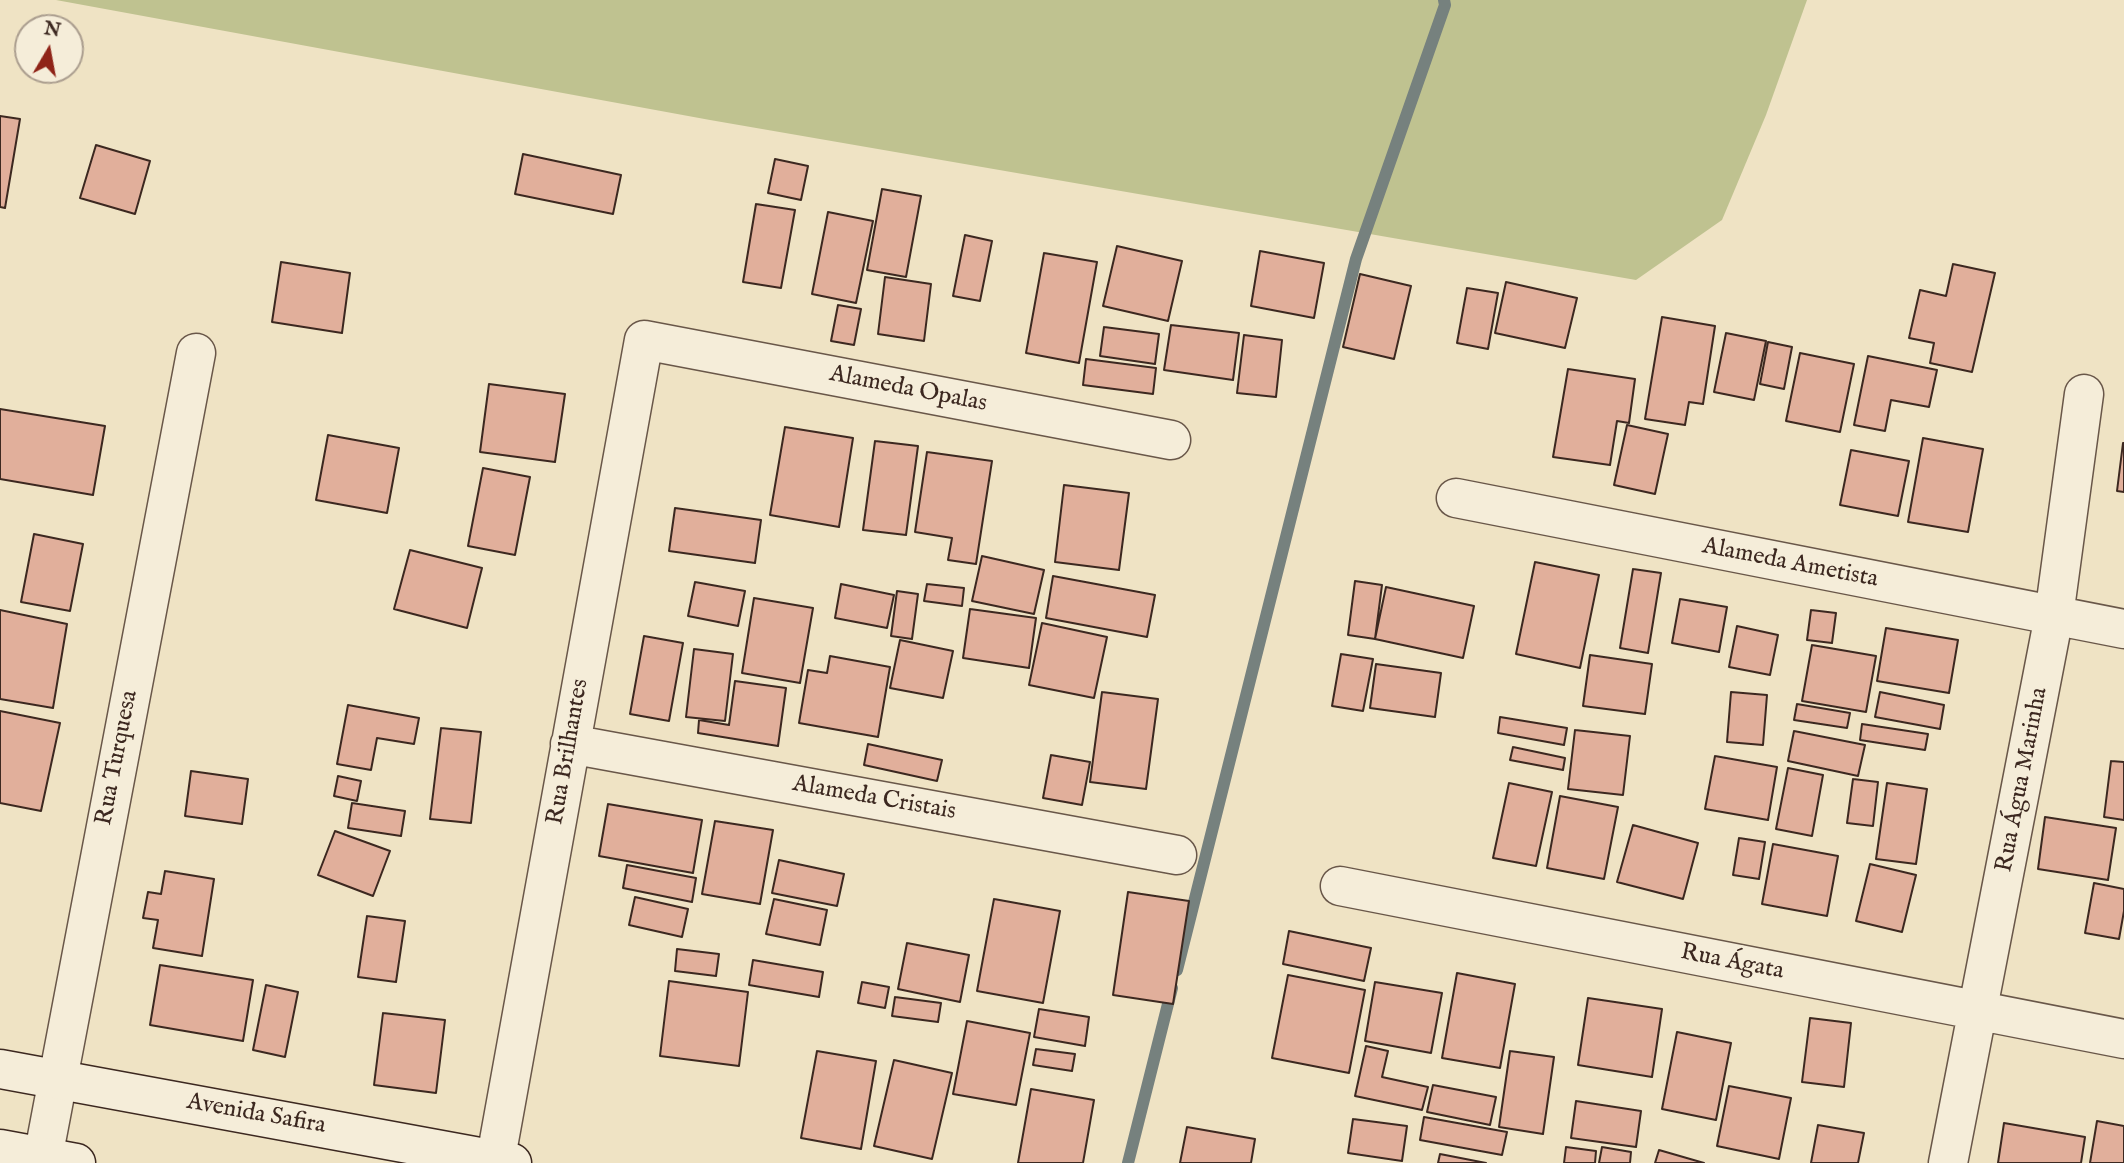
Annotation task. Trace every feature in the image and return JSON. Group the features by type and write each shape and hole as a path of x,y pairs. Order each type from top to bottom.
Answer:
{"street":[{"name":"Alameda Opalas","path":"644,340 1171,440"},
{"name":"Rua Brilhantes","path":"501,1162 570,744 644,340"},
{"name":"Rua Turquesa","path":"54,1161 57,1079 196,352"},
{"name":"Rua Água Marinha","path":"1948,1163 2054,616 2084,394"},
{"name":"Alameda Ametista","path":"1456,498 2124,629"},
{"name":"Alameda Cristais","path":"570,744 1177,855"},
{"name":"Rua Ágata","path":"1340,886 2124,1039"},
{"name":"Avenida Safira","path":"0,1069 501,1162"},
{"path":"0,1149 54,1161"}],"green space":[{"path":"56,0 1807,0 1766,115 1722,220 1636,280 710,120"}],"building":[{"path":"0,116 20,119 5,208 0,207"},
{"path":"96,145 150,161 135,214 80,198"},
{"path":"523,154 621,175 613,214 515,194"},
{"path":"775,159 808,166 801,200 768,193"},
{"path":"882,189 921,196 906,277 867,270"},
{"path":"756,204 795,210 781,288 743,282"},
{"path":"828,212 873,221 856,303 812,294"},
{"path":"965,235 992,241 980,301 953,296"},
{"path":"1117,246 1182,261 1168,321 1103,306"},
{"path":"1260,251 1324,263 1314,318 1251,306"},
{"path":"1044,253 1097,262 1079,363 1026,353"},
{"path":"281,262 350,273 342,333 272,322"},
{"path":"1953,264 1995,273 1972,372 1930,363 1934,343 1909,338 1920,290 1946,296"},
{"path":"1360,274 1411,286 1394,359 1343,347"},
{"path":"885,277 931,284 924,341 878,334"},
{"path":"1506,282 1577,298 1565,348 1495,333"},
{"path":"1467,288 1498,293 1488,349 1457,343"},
{"path":"838,305 861,309 854,345 831,341"},
{"path":"1662,317 1715,326 1703,404 1689,402 1685,425 1645,419"},
{"path":"1171,325 1239,333 1233,380 1164,370"},
{"path":"1104,327 1159,334 1155,364 1100,356"},
{"path":"1726,333 1766,341 1754,400 1714,392"},
{"path":"1244,335 1282,340 1276,397 1237,393"},
{"path":"1768,342 1792,347 1784,389 1760,384"},
{"path":"1800,353 1854,364 1840,432 1786,421"},
{"path":"1868,356 1937,370 1929,407 1891,400 1885,431 1854,425"},
{"path":"1086,359 1156,368 1153,394 1083,385"},
{"path":"1568,369 1635,379 1629,423 1617,421 1610,465 1553,457"},
{"path":"489,384 565,394 555,462 480,452"},
{"path":"0,409 105,426 93,495 0,479"},
{"path":"1627,425 1668,434 1655,494 1614,485"},
{"path":"785,427 853,438 839,527 770,515"},
{"path":"328,435 399,448 387,513 316,500"},
{"path":"1923,438 1983,449 1968,532 1908,522"},
{"path":"875,441 918,446 906,535 863,530"},
{"path":"2124,443 2124,492 2117,491"},
{"path":"1851,450 1909,461 1898,516 1840,505"},
{"path":"927,452 992,461 976,564 948,560 952,538 915,532"},
{"path":"483,468 530,477 515,555 468,546"},
{"path":"1064,485 1129,493 1119,570 1055,562"},
{"path":"675,508 761,520 755,563 669,551"},
{"path":"34,534 83,544 70,611 21,602"},
{"path":"410,550 482,568 467,628 394,609"},
{"path":"982,556 1044,570 1034,614 972,601"},
{"path":"1535,562 1599,575 1580,668 1516,654"},
{"path":"1633,569 1661,573 1648,653 1620,648"},
{"path":"1053,576 1155,595 1147,637 1046,618"},
{"path":"1355,581 1382,585 1375,639 1348,635"},
{"path":"695,582 745,591 738,626 688,616"},
{"path":"841,584 894,595 887,628 835,618"},
{"path":"927,584 964,588 962,606 924,601"},
{"path":"1386,587 1474,606 1463,658 1375,639"},
{"path":"897,591 918,594 912,639 891,636"},
{"path":"754,598 813,608 800,683 742,673"},
{"path":"1680,599 1727,607 1719,652 1672,643"},
{"path":"970,609 1036,618 1029,668 963,658"},
{"path":"0,610 67,624 53,708 0,699"},
{"path":"1811,610 1836,613 1832,643 1807,640"},
{"path":"1042,623 1107,637 1094,698 1029,685"},
{"path":"1737,626 1778,635 1770,675 1729,667"},
{"path":"1886,628 1958,640 1949,693 1877,681"},
{"path":"644,636 683,643 669,721 630,714"},
{"path":"900,640 953,651 943,698 890,688"},
{"path":"1812,645 1876,656 1866,712 1802,701"},
{"path":"694,649 733,654 725,721 686,717"},
{"path":"1341,654 1373,659 1363,711 1332,706"},
{"path":"1590,655 1652,664 1645,714 1583,706"},
{"path":"830,656 890,667 878,737 799,723 808,670 827,673"},
{"path":"1376,664 1441,673 1435,717 1370,708"},
{"path":"735,681 786,688 778,746 698,733 699,720 729,725"},
{"path":"1102,692 1158,699 1146,789 1090,782"},
{"path":"1731,692 1767,695 1763,745 1727,742"},
{"path":"1880,692 1944,705 1940,729 1875,717"},
{"path":"1797,704 1850,713 1847,728 1794,720"},
{"path":"348,705 419,718 414,744 377,738 371,770 337,764"},
{"path":"0,711 60,723 41,811 0,803"},
{"path":"1500,717 1567,728 1564,745 1498,733"},
{"path":"1862,724 1928,734 1925,750 1860,740"},
{"path":"441,728 481,732 471,823 430,819"},
{"path":"1575,730 1630,736 1623,795 1568,789"},
{"path":"1794,731 1865,745 1858,776 1788,761"},
{"path":"868,744 942,760 937,781 864,765"},
{"path":"1513,747 1565,758 1563,770 1510,760"},
{"path":"1051,755 1090,762 1082,805 1043,798"},
{"path":"1715,756 1777,767 1768,820 1705,809"},
{"path":"2111,761 2124,762 2124,820 2104,817"},
{"path":"1788,768 1823,775 1812,836 1776,829"},
{"path":"191,771 248,779 242,824 185,816"},
{"path":"338,776 361,781 357,801 334,796"},
{"path":"1853,779 1878,782 1873,826 1847,823"},
{"path":"1509,783 1552,792 1536,866 1493,858"},
{"path":"1887,783 1927,789 1916,864 1876,859"},
{"path":"1560,796 1618,807 1604,879 1547,868"},
{"path":"352,803 405,811 401,836 348,828"},
{"path":"608,804 702,820 693,873 599,856"},
{"path":"2045,817 2116,828 2108,880 2038,869"},
{"path":"715,821 773,830 760,904 702,894"},
{"path":"1633,825 1698,843 1683,899 1617,882"},
{"path":"335,831 390,851 373,896 318,875"},
{"path":"1739,838 1765,842 1759,879 1733,875"},
{"path":"1773,844 1838,856 1827,916 1762,904"},
{"path":"779,860 844,874 837,906 772,893"},
{"path":"1870,864 1916,875 1902,932 1856,921"},
{"path":"627,865 696,878 692,902 623,888"},
{"path":"165,871 214,879 202,956 153,948 158,920 143,918 148,892 161,894"},
{"path":"2094,883 2124,889 2124,911 2119,939 2085,933"},
{"path":"1128,892 1189,901 1173,1004 1113,995"},
{"path":"635,897 688,909 682,937 629,925"},
{"path":"774,899 827,910 820,945 766,934"},
{"path":"994,899 1060,911 1043,1003 977,991"},
{"path":"367,916 405,921 396,982 358,977"},
{"path":"1289,931 1371,948 1364,981 1283,964"},
{"path":"907,943 969,955 960,1002 898,989"},
{"path":"677,949 719,954 716,976 675,971"},
{"path":"753,960 823,972 819,997 749,985"},
{"path":"160,965 253,980 243,1041 150,1025"},
{"path":"1457,973 1515,984 1500,1068 1442,1058"},
{"path":"1288,975 1365,990 1349,1073 1272,1058"},
{"path":"669,981 748,992 739,1066 660,1056"},
{"path":"862,982 889,987 885,1008 858,1003"},
{"path":"1375,982 1442,993 1431,1053 1365,1041"},
{"path":"266,985 298,992 285,1057 253,1050"},
{"path":"895,997 941,1003 938,1022 892,1016"},
{"path":"1588,998 1662,1009 1652,1077 1578,1065"},
{"path":"1039,1009 1089,1017 1085,1046 1034,1037"},
{"path":"383,1013 445,1020 436,1093 374,1085"},
{"path":"1810,1018 1851,1023 1844,1087 1802,1082"},
{"path":"967,1021 1030,1033 1016,1105 953,1094"},
{"path":"1677,1032 1731,1043 1716,1120 1662,1109"},
{"path":"1366,1046 1388,1051 1382,1077 1428,1087 1422,1110 1355,1096"},
{"path":"1036,1049 1075,1054 1072,1071 1033,1065"},
{"path":"817,1051 876,1061 861,1149 801,1138"},
{"path":"1510,1051 1554,1057 1543,1134 1499,1127"},
{"path":"894,1060 952,1073 932,1159 874,1146"},
{"path":"1433,1085 1496,1097 1490,1125 1427,1112"},
{"path":"1729,1086 1791,1098 1779,1159 1717,1146"},
{"path":"1031,1089 1094,1100 1083,1163 1018,1163"},
{"path":"1576,1101 1641,1111 1636,1147 1571,1138"},
{"path":"1424,1117 1507,1132 1502,1155 1420,1140"},
{"path":"1353,1119 1407,1126 1402,1161 1348,1153"},
{"path":"2097,1121 2124,1126 2124,1163 2090,1163"},
{"path":"2004,1123 2085,1137 2081,1163 1998,1163"},
{"path":"1818,1125 1864,1133 1858,1163 1811,1163"},
{"path":"1187,1127 1255,1139 1251,1163 1180,1163"},
{"path":"1566,1147 1596,1151 1595,1163 1564,1163"},
{"path":"1602,1147 1631,1152 1630,1163 1599,1163"},
{"path":"1659,1150 1704,1163 1655,1163"},
{"path":"1440,1154 1486,1163 1438,1163"}],"waterway":[{"path":"1177,970 1356,259 1445,5 1444,0"},
{"path":"1128,1163 1172,988"}]}
